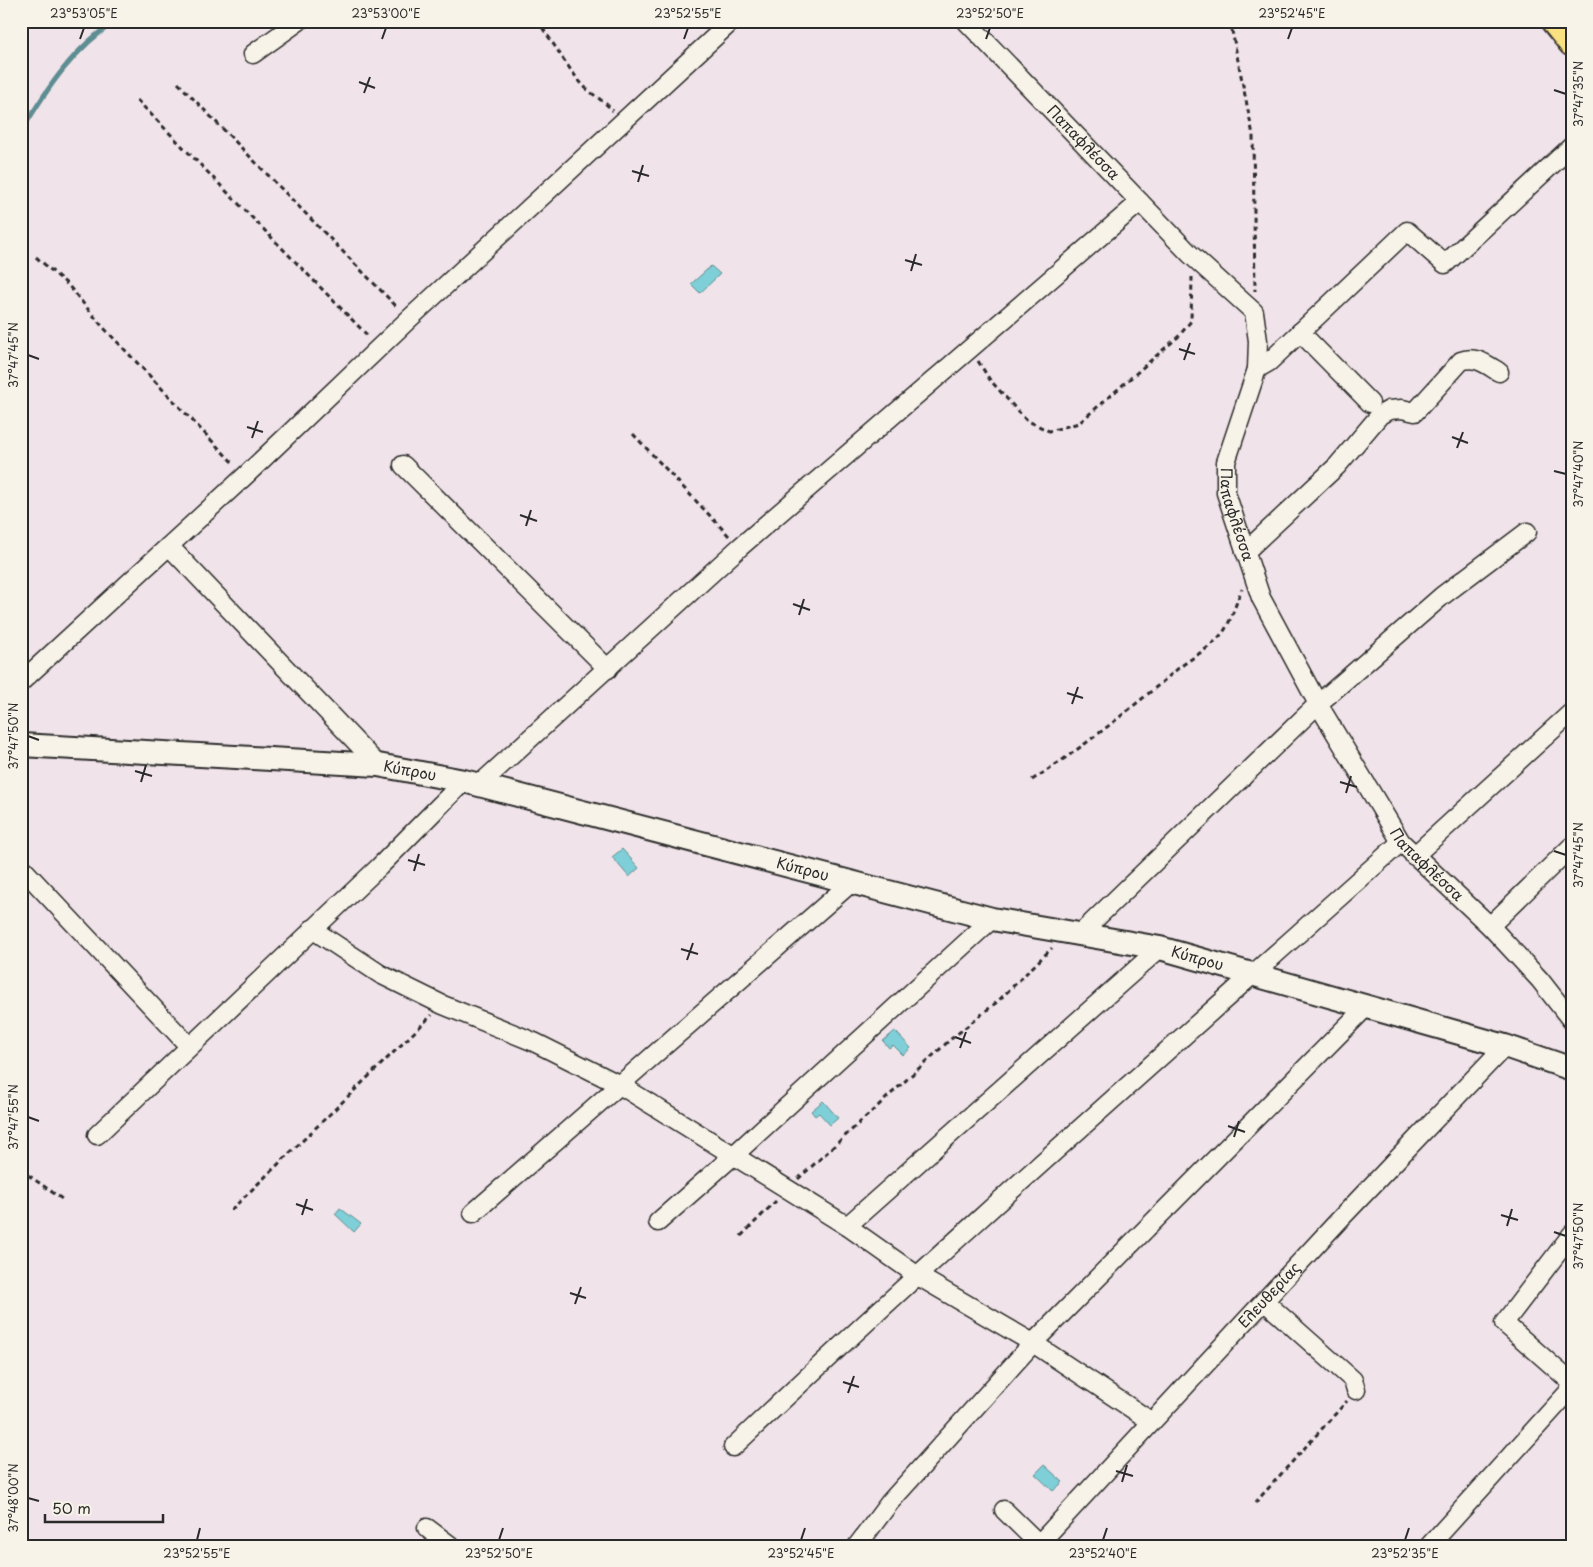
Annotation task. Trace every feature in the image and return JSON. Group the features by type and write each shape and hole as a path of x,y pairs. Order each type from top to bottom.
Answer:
{"main road":[{"path":"1554,21 1572,42"}],"street":[{"path":"253,54 299,21"},
{"path":"21,682 245,476 409,319 732,21"},
{"name":"Παπαφλέσσα","path":"966,21 1190,254 1254,312 1258,341 1257,369 1226,462 1226,493 1250,570 1261,598 1318,704 1401,842 1490,926 1540,980 1572,1021"},
{"path":"1257,369 1268,362 1407,231 1444,264 1572,146"},
{"path":"97,1135 312,929 471,783 608,668 740,547 870,433 974,346 1140,202"},
{"path":"1300,332 1370,403"},
{"path":"1245,552 1337,466 1380,416 1390,410 1415,412 1461,361 1468,358 1477,360 1499,372"},
{"path":"404,465 608,668"},
{"path":"1074,933 1318,704 1442,596 1527,532"},
{"path":"169,546 378,765"},
{"path":"1414,856 1572,712"},
{"name":"Κύπρου","path":"21,745 378,765 471,783 992,919 1160,948 1365,1008 1505,1046 1572,1069"},
{"path":"733,1447 858,1328 1401,842"},
{"path":"1490,926 1572,846"},
{"path":"21,867 188,1046"},
{"path":"473,1213 852,882"},
{"path":"658,1222 992,919"},
{"path":"312,929 380,974 443,1005 534,1042 620,1085 734,1155 786,1190 847,1226 918,1276 1033,1343 1152,1422"},
{"path":"847,1226 1160,948"},
{"path":"857,1546 890,1502 1033,1343 1365,1008"},
{"name":"Ελευθερίας","path":"1039,1545 1264,1301 1505,1046"},
{"path":"1572,1234 1504,1323 1572,1383"},
{"path":"1264,1301 1353,1380 1356,1390"},
{"path":"1429,1546 1572,1388"},
{"path":"1004,1510 1039,1545"},
{"path":"427,1528 450,1546"}],"path":[{"path":"537,21 548,34 567,66 583,85 604,100 623,122"},
{"path":"1230,21 1253,135 1257,272 1254,312"},
{"path":"178,83 409,319"},
{"path":"136,100 379,347"},
{"path":"974,346 978,363 990,380 1026,420 1049,431 1079,423 1179,336 1191,321 1193,286 1190,254"},
{"path":"36,258 68,285 102,326 245,476"},
{"path":"633,434 740,547"},
{"path":"1032,780 1076,752 1146,698 1176,671 1201,654 1224,631 1250,570"},
{"path":"741,1236 786,1190 951,1039 997,1002 1074,933"},
{"path":"231,1210 443,1005"},
{"path":"21,1170 62,1199"},
{"path":"1255,1503 1356,1390"}],"water":[{"path":"711,266 720,274 700,293 691,284"},
{"path":"622,849 639,868 629,877 612,857"},
{"path":"895,1031 911,1048 903,1055 893,1045 889,1048 883,1041"},
{"path":"823,1101 838,1118 830,1125 819,1113 815,1116 811,1111"},
{"path":"340,1208 361,1224 354,1232 335,1214"},
{"path":"1044,1465 1063,1482 1053,1491 1035,1474"}],"waterway":[{"path":"21,132 62,70 87,43 116,21"}]}
